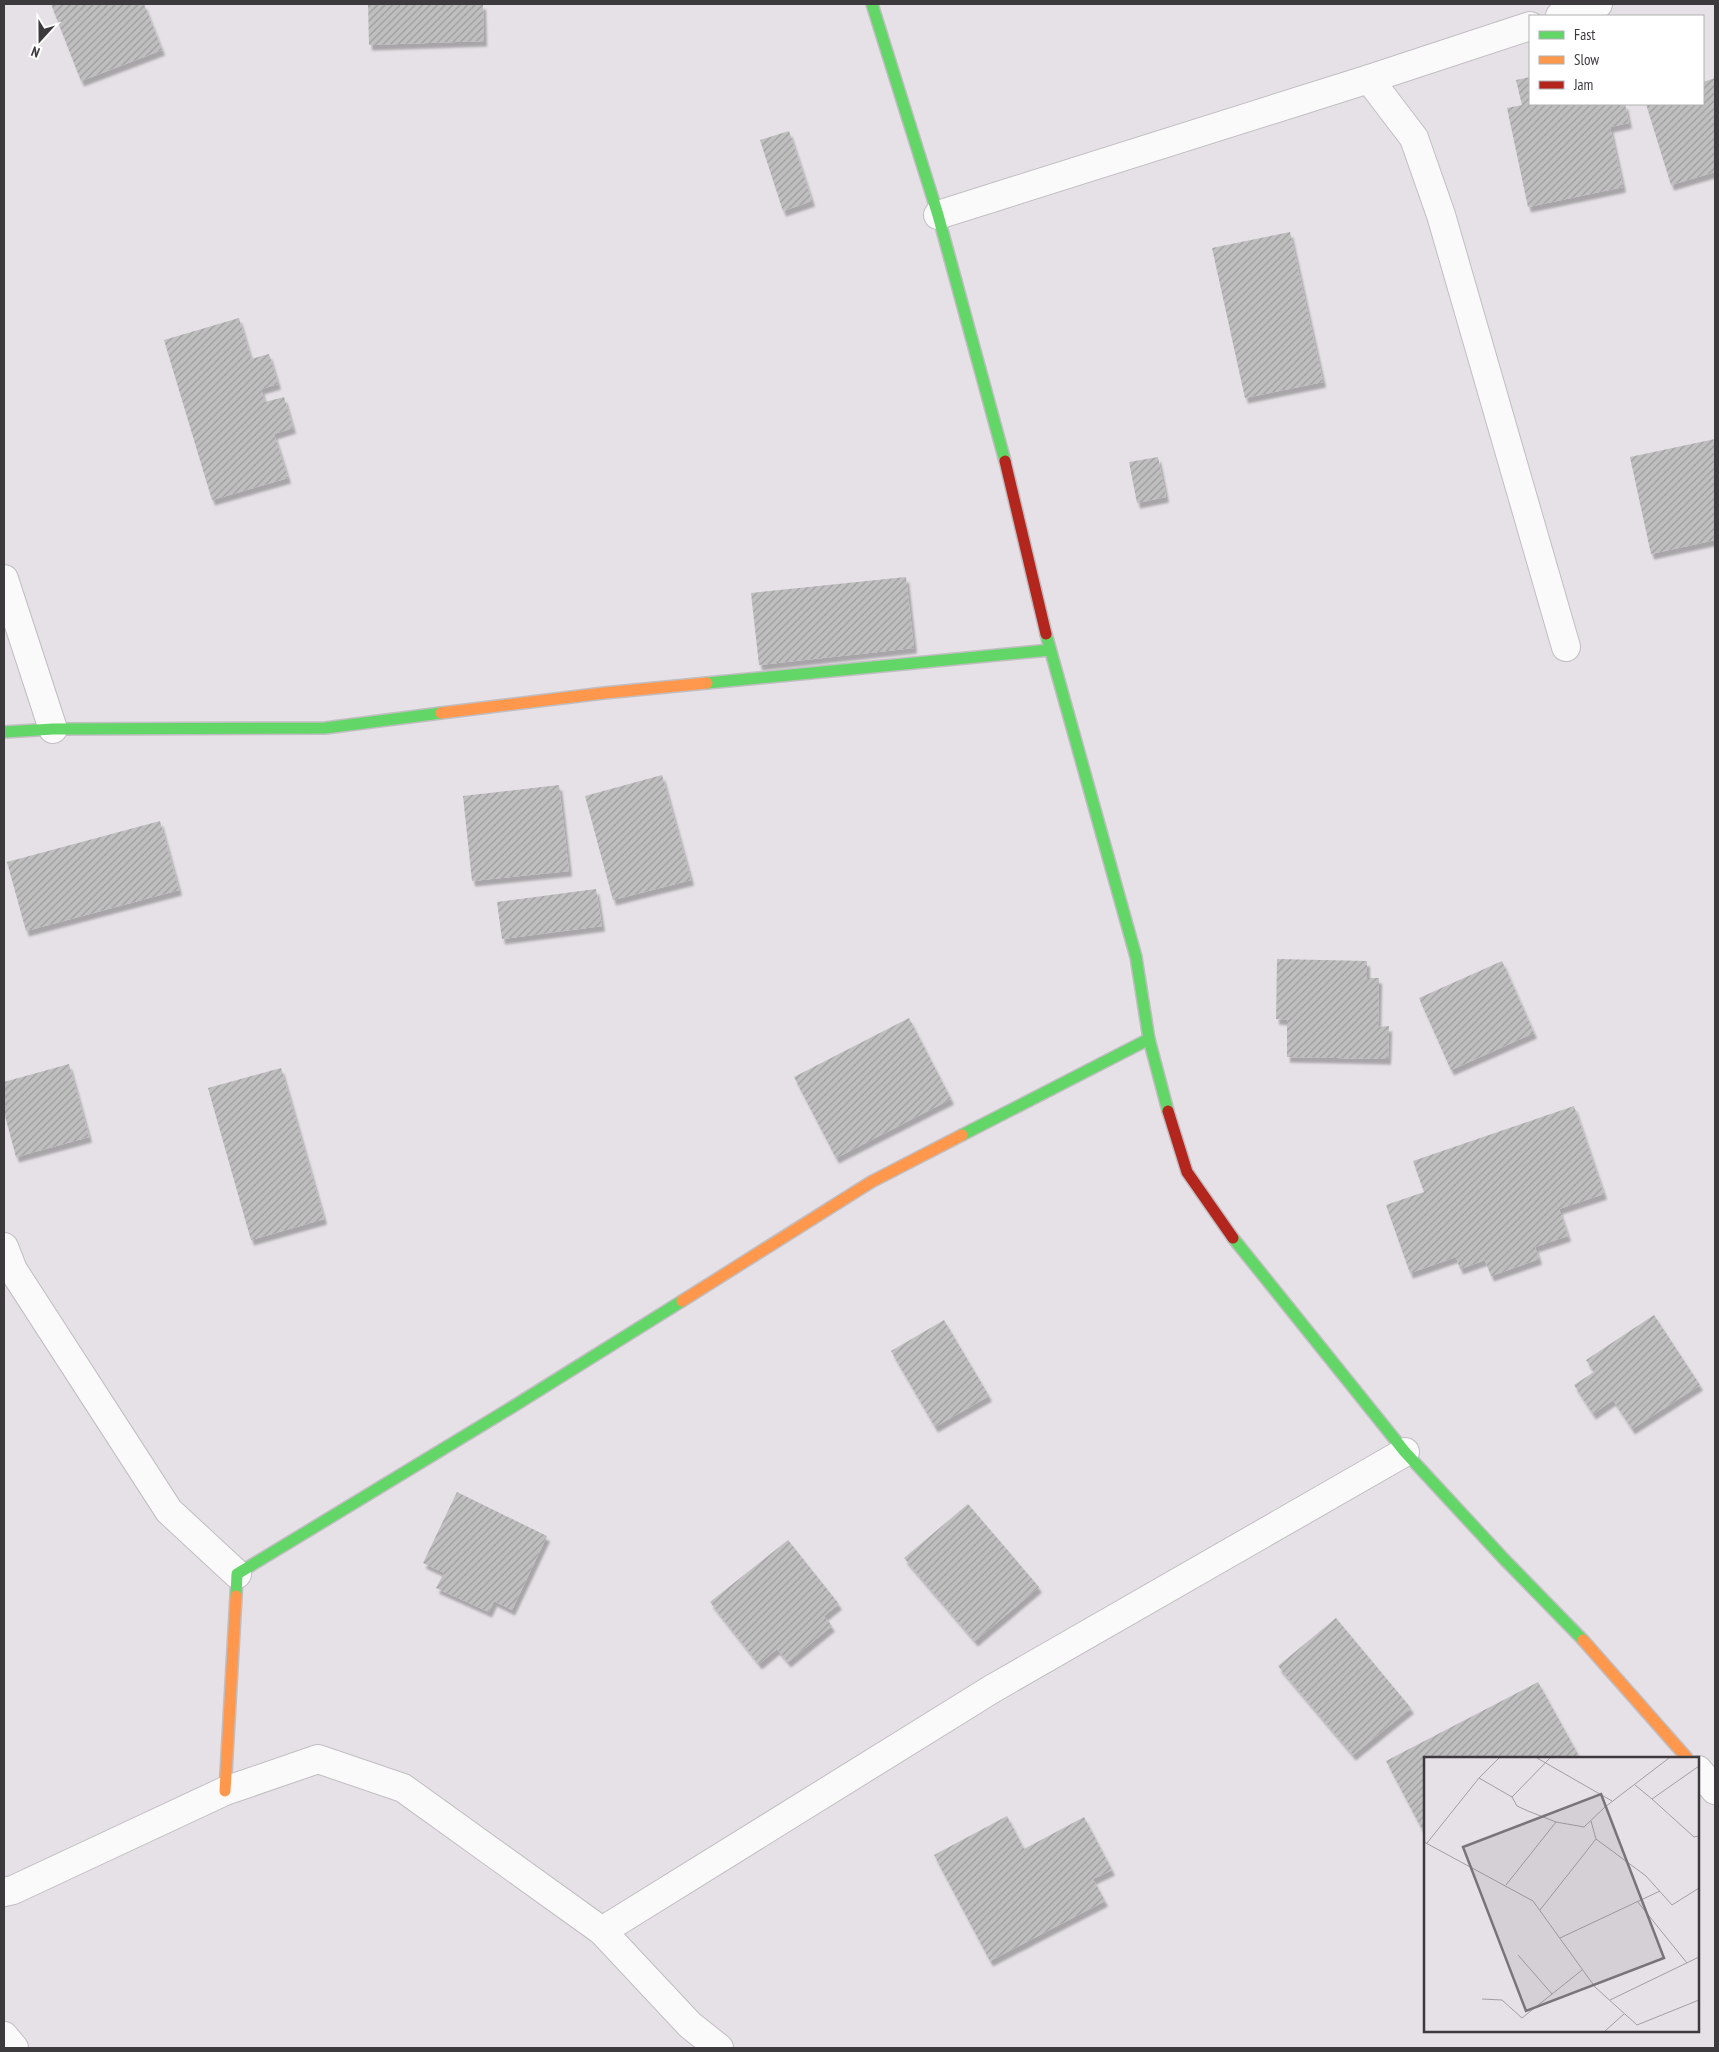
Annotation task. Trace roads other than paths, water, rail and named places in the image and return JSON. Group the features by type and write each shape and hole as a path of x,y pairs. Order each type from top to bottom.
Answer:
{"street":[{"path":"872,4 938,215 996,424 1050,650 1136,957 1149,1039 1162,1096 1187,1172 1232,1236 1405,1452 1503,1558 1587,1644 1686,1757"},
{"path":"1563,15 1598,4"},
{"path":"938,215 1369,79 1529,26"},
{"path":"1369,79 1414,138 1432,190 1566,647"},
{"path":"4,579 53,729"},
{"path":"4,732 53,729 325,728 604,693 1050,650"},
{"path":"238,1574 509,1409 871,1182 1149,1039"},
{"path":"4,1246 13,1270 169,1511 238,1574"},
{"path":"602,1931 992,1689 1405,1452"},
{"path":"225,1791 238,1574"},
{"path":"4,1892 13,1890 225,1791 318,1759 403,1788 602,1931 690,2024 720,2048"},
{"path":"1699,1771 1715,1790"},
{"path":"4,2036 14,2048"}]}
